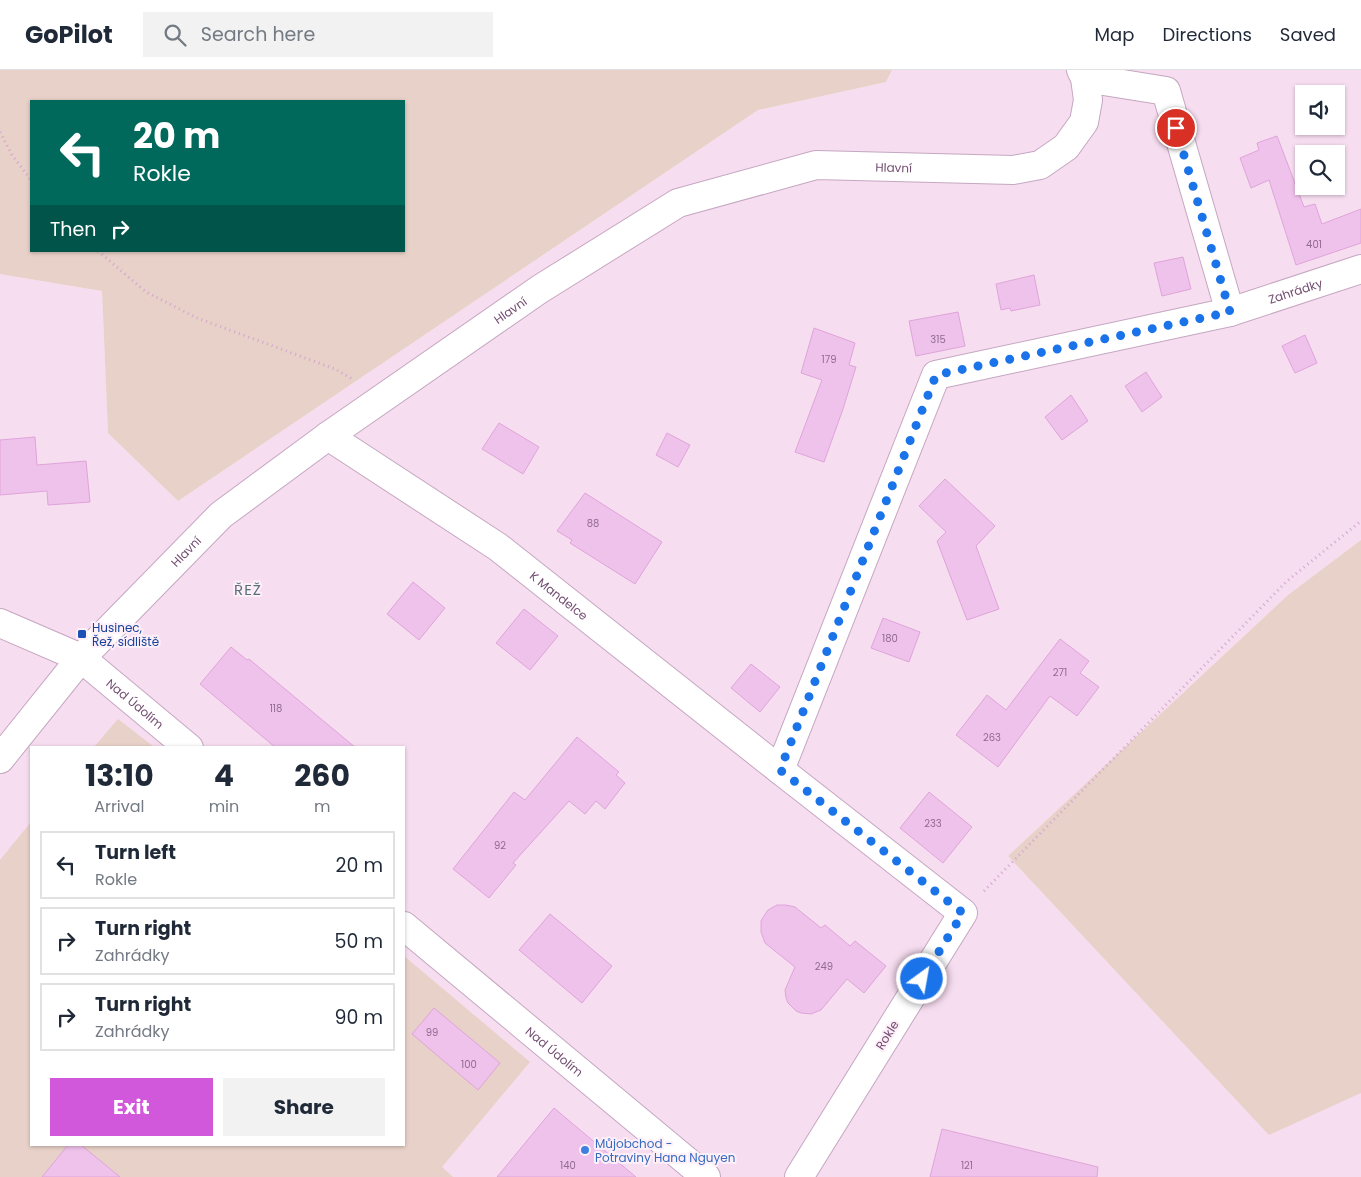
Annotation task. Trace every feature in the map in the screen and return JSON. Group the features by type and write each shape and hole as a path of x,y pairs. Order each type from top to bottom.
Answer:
{"street":[{"path":"1087,72 1166,91 1230,312"},
{"name":"Hlavní","path":"0,759 81,658 220,515 328,436 540,288 678,203 816,165 1013,170 1040,165 1066,147 1084,122 1088,100 1087,72"},
{"name":"Zahrádky","path":"780,770 936,375 1230,312 1361,270"},
{"name":"K Mandelce","path":"328,436 498,547 780,770"},
{"name":"Nad Údolím","path":"0,622 81,658 187,746"},
{"path":"780,770 963,913"},
{"name":"Rokle","path":"799,1177 963,913"},
{"name":"Nad Údolím","path":"405,927 706,1177"}],"path":[{"path":"0,132 12,155 30,179"},
{"path":"99,252 146,292 198,318 336,369 358,383"},
{"path":"963,913 1287,581 1361,521"}],"shaded area":[{"path":"0,70 892,70 886,82 758,110 178,501 108,433 102,291 0,274"},
{"path":"892,70 1361,70 1361,540 1288,595 1008,856 1269,1134 1361,1093 1361,1177 0,1177 0,274 102,291 108,433 178,501 758,110 886,82"},
{"path":"1361,540 1361,1093 1269,1135 1008,856 1288,595"},
{"path":"118,719 153,746 95,746"},
{"path":"30,823 30,1146 405,1146 405,957 530,1062 442,1167 453,1177 0,1177 0,860"}],"building":[{"path":"1277,136 1295,183 1295,195 1299,195 1304,207 1315,204 1322,224 1361,209 1361,243 1296,265 1269,180 1251,188 1240,158 1259,150 1257,143"},
{"path":"1183,257 1191,289 1162,296 1154,263"},
{"path":"1034,275 1040,305 1011,311 1010,308 1001,310 996,284"},
{"path":"958,312 965,346 916,356 909,321"},
{"path":"814,328 855,343 849,365 856,367 824,462 795,452 822,380 801,373"},
{"path":"1305,335 1317,363 1295,373 1282,346"},
{"path":"1146,372 1162,397 1142,412 1125,386"},
{"path":"1071,395 1088,421 1062,440 1045,417"},
{"path":"499,423 539,447 523,474 482,449"},
{"path":"667,433 690,445 678,467 656,455"},
{"path":"35,437 37,465 86,461 90,502 48,505 47,491 0,495 0,440"},
{"path":"945,479 995,526 976,546 999,609 967,620 937,541 946,532 919,506"},
{"path":"585,493 662,542 635,584 570,543 572,540 557,531"},
{"path":"413,582 445,608 419,640 387,614"},
{"path":"524,609 558,636 530,670 496,643"},
{"path":"883,618 920,632 909,662 871,648"},
{"path":"1060,639 1089,661 1080,673 1099,687 1077,716 1050,696 998,767 956,735 987,695 1006,710"},
{"path":"231,647 247,660 249,659 354,746 274,746 200,684"},
{"path":"751,664 780,687 760,712 731,688"},
{"path":"577,737 619,772 616,775 625,783 605,809 596,801 585,814 569,801 513,863 516,865 489,898 453,869 514,792 525,800"},
{"path":"929,792 972,827 943,863 900,828"},
{"path":"777,905 795,907 821,928 825,925 850,946 855,941 886,966 864,993 847,979 821,1010 811,1014 796,1011 788,1003 785,990 795,967 765,943 761,932 761,921 768,910"},
{"path":"550,914 612,966 582,1003 519,950"},
{"path":"434,1008 500,1063 478,1090 412,1034"},
{"path":"554,1108 636,1177 497,1177"},
{"path":"942,1129 1098,1167 1097,1177 930,1177"},
{"path":"67,1146 82,1146 120,1177 42,1177"}],"place":[{"name":"Husinec, Řež, sídliště","path":"82,634"},
{"name":"Můjobchod - Potraviny Hana Nguyen","path":"585,1150"}],"district":[{"name":"ŘEŽ","path":"248,589"}],"route":[{"path":"922,979 963,913 780,770 936,375 1230,312 1176,128"}]}
